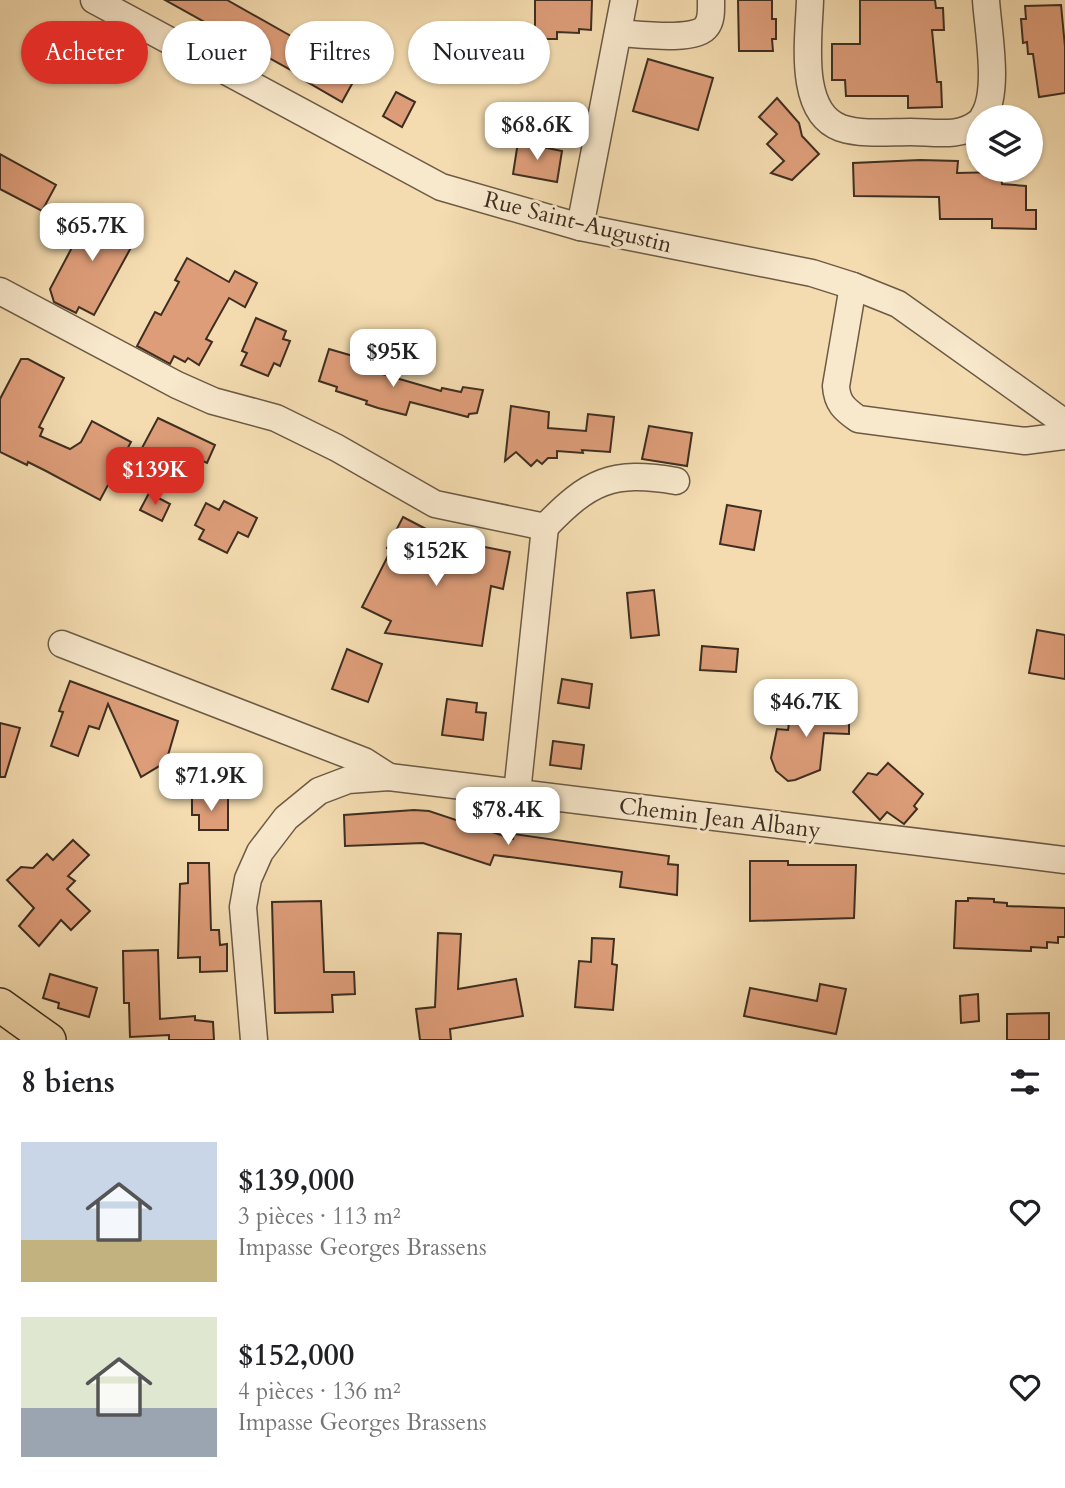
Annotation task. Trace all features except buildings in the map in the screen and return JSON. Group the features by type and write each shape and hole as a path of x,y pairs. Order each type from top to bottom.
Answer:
{"main road":[{"path":"0,1006 49,1040"}],"street":[{"name":"Rue Saint-Augustin","path":"94,0 441,187 580,228 813,273 898,304 1065,423"},
{"path":"580,228 624,0"},
{"path":"618,33 690,36 701,33 708,26 711,0"},
{"path":"810,0 809,61 812,96 822,115 841,128 860,131 966,131"},
{"path":"986,0 992,83 988,105"},
{"path":"853,286 836,386 837,401 858,419 1025,441 1065,436"},
{"path":"0,291 177,385 213,401 276,418 337,448 436,504 545,527"},
{"path":"517,793 545,527 584,491 610,479 631,476 676,481"},
{"path":"62,644 364,761 389,778"},
{"name":"Chemin Jean Albany","path":"254,1040 243,907 248,879 260,852 286,818 319,790 348,780 389,778 1065,860"}]}
